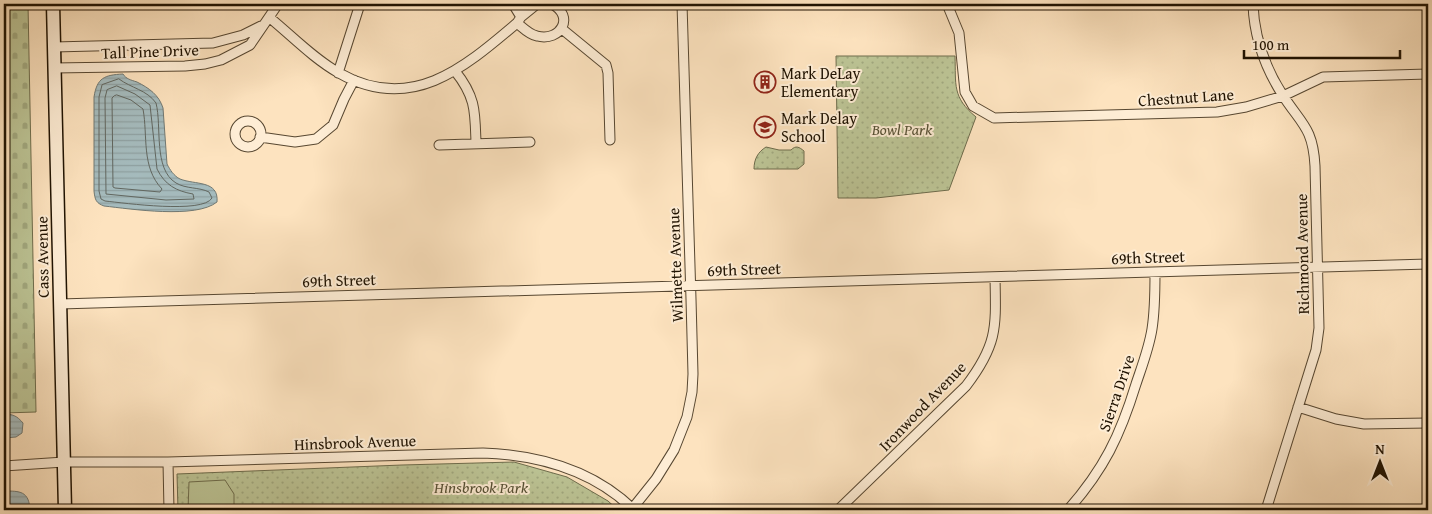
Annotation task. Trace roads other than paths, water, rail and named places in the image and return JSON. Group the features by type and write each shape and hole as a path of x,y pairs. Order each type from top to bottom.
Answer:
{"main road":[{"name":"Cass Avenue","path":"53,4 65,510"}],"street":[{"name":"Tall Pine Drive","path":"54,68 205,64 221,60 250,45 278,4"},
{"path":"338,73 360,4"},
{"path":"513,4 519,20 538,37 552,36 562,29 564,24 563,18 557,5"},
{"path":"270,18 338,73 375,86 403,88 425,84 455,71 481,53 537,4"},
{"name":"Wilmette Avenue","path":"633,509 664,468 674,450 687,417 692,392 691,285 682,4"},
{"name":"Chestnut Lane","path":"947,4 960,33 964,86 973,106 994,118 1204,113 1239,109 1283,96 1323,77 1428,74"},
{"name":"Richmond Avenue","path":"1253,4 1256,32 1269,72 1283,96 1305,125 1314,150 1318,267 1319,328 1316,350 1266,510"},
{"name":"Tall Pine Drive","path":"54,47 213,43 226,41 262,26"},
{"path":"562,29 606,65 608,73 610,140"},
{"path":"455,71 469,91 472,101 476,143"},
{"path":"260,137 295,142 316,139 333,125 354,80"},
{"path":"439,145 530,142"},
{"name":"69th Street","path":"60,304 1428,264"},
{"name":"Sierra Drive","path":"1068,510 1099,470 1111,451 1124,423 1152,329 1155,302 1155,272"},
{"name":"Ironwood Avenue","path":"838,510 966,386 979,369 989,350 994,330 995,277"},
{"path":"1298,407 1336,419 1364,424 1428,423"},
{"name":"Hinsbrook Avenue","path":"4,466 64,462 168,462 483,453 510,454 543,460 571,470 597,483 633,509"},
{"path":"168,462 169,510"}],"water":[{"path":"123,74 149,89 161,103 163,108 167,164 171,171 180,179 205,184 210,187 217,195 217,202 194,210 163,212 104,206 96,201 94,191 95,91 102,79 111,75"},
{"path":"4,414 15,416 23,423 22,433 16,437 4,438"},
{"path":"4,491 23,493 28,499 30,510 4,510"}],"place":[{"name":"Mark DeLay Elementary","path":"765,82"},
{"name":"Mark Delay School","path":"765,127"}],"park label":[{"name":"Bowl Park","path":"902,129"},
{"name":"Hinsbrook Park","path":"481,487"}]}
